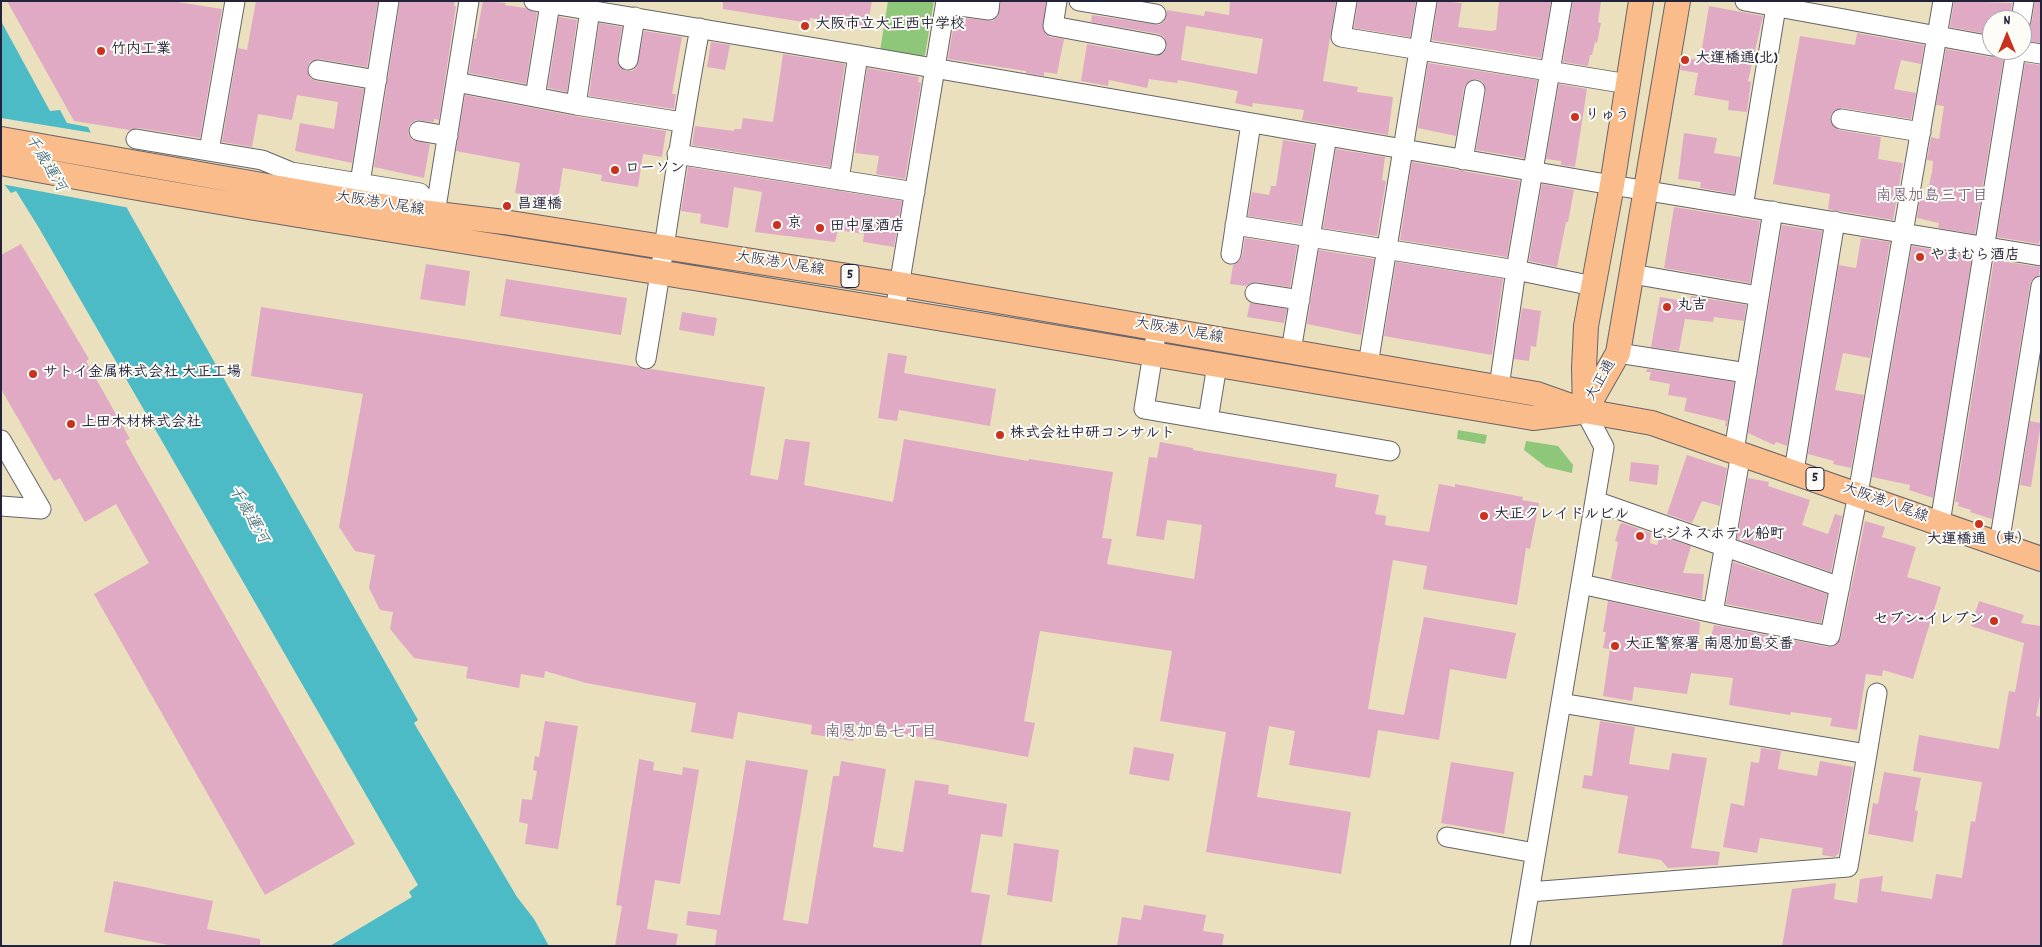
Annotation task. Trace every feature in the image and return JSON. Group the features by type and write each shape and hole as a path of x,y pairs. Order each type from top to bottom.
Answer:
{"main road":[{"name":"大正通","path":"1585,411 1584,359 1586,326 1612,185 1641,1"},
{"name":"大正通","path":"1585,411 1618,353 1678,1"},
{"name":"大阪港八尾線","path":"1,139 404,210 433,225 504,222 899,284 1537,394 1585,411 1642,420 1794,471 2041,559"},
{"name":"大阪港八尾線","path":"1,163 125,186 433,225 661,272 1533,418 1585,411"}],"street":[{"path":"208,151 235,1"},
{"path":"360,183 389,1"},
{"path":"433,225 469,1"},
{"path":"896,311 946,2 989,10 990,1"},
{"path":"1057,1 1053,26 1156,45"},
{"path":"1079,1 1156,14"},
{"path":"1347,1 1342,37 1628,84"},
{"path":"1368,365 1427,1"},
{"path":"1499,387 1516,270 1562,1"},
{"path":"1745,1 1982,44"},
{"path":"1582,584 1830,636 1858,494 1943,1"},
{"path":"535,97 542,2 858,54 1463,160 2041,256"},
{"path":"1743,207 1776,7"},
{"path":"576,105 590,10"},
{"path":"628,60 635,17"},
{"path":"646,359 661,272 682,122 700,28"},
{"path":"839,180 858,54"},
{"path":"1940,523 2014,60"},
{"path":"318,70 377,80"},
{"path":"456,82 576,105 682,122"},
{"path":"1463,160 1475,90"},
{"path":"1841,119 1921,132"},
{"path":"1231,254 1251,123"},
{"path":"419,131 448,136"},
{"path":"1291,351 1327,136"},
{"path":"136,140 262,160 290,172 420,193 433,225"},
{"path":"677,154 915,192"},
{"path":"1713,613 1725,545 1747,373 1773,211"},
{"path":"1794,471 1835,221"},
{"path":"1236,225 1516,270 1593,286"},
{"path":"1632,274 1759,296"},
{"path":"1999,544 2041,286"},
{"path":"1255,293 1300,300"},
{"path":"1157,328 1144,409 1390,451"},
{"path":"1618,353 1747,373"},
{"path":"1208,420 1218,365"},
{"path":"1520,946 1604,447 1585,411"},
{"path":"1,440 41,510 1,506"},
{"path":"1595,500 1840,587"},
{"path":"1529,892 1848,867 1877,692"},
{"path":"1561,703 1867,754"},
{"path":"1447,837 1535,853"}],"green space":[{"path":"888,1 934,1 925,55 919,58 880,51"},
{"path":"1458,430 1487,435 1485,444 1457,439"},
{"path":"1526,441 1558,446 1573,465 1572,473 1546,467 1524,450"}],"water":[{"name":"千歳運河","path":"1,21 50,111 60,110 67,123 88,127 128,210 418,720 414,723 517,897 534,919 549,946 330,946 412,897 409,892 418,885 39,228 16,191 11,193 1,180"}],"pier":[{"path":"1,118 93,133 130,208 1,184"}],"building":[{"path":"7,1 171,1 222,9 200,138 138,128 130,130 74,121"},
{"path":"256,1 378,1 367,67 319,59 310,62 307,69 310,78 316,81 364,89 352,163 295,151 300,123 334,129 338,102 297,95 292,120 258,114 252,147 222,142 238,48 247,50"},
{"path":"400,1 455,1 454,6 456,6 439,120 434,119 434,122 416,120 411,123 408,129 408,134 412,140 430,144 424,178 374,167"},
{"path":"483,1 506,3 505,5 526,8 537,13 526,84 469,73 474,39 476,39"},
{"path":"723,1 872,1 867,28 810,18 809,23 723,9"},
{"path":"1001,1 1046,1 1043,30 1050,37 1064,39 1057,74 1044,72 1044,76 1026,73 1026,71 948,59 955,17 993,21 998,16"},
{"path":"1230,1 1336,1 1323,81 1358,87 1357,92 1393,97 1388,135 1302,120 1304,110 1253,103 1252,107 1235,103 1238,91 1178,80 1177,83 1149,79 1147,88 1109,80 1108,86 1081,81 1087,44 1154,56 1164,53 1167,47 1164,37 1159,34 1091,22 1092,15 1159,25 1165,21 1167,10 1204,16 1205,11 1229,15","holes":["1186,26 1263,39 1257,74 1181,60"]},
{"path":"1358,1 1416,1 1410,37 1354,28"},
{"path":"1438,1 1462,3 1458,27 1491,31 1496,30 1499,1 1551,1 1541,58 1432,40"},
{"path":"1573,1 1601,1 1598,22 1601,23 1597,43 1595,42 1588,66 1563,62"},
{"path":"1954,1 2012,3 2011,10 1982,10 1982,33 1950,27"},
{"path":"2035,1 2041,1 2041,43 2032,42"},
{"path":"1709,6 1763,16 1748,81 1751,82 1747,112 1728,110 1729,101 1694,95 1698,73 1680,70 1682,58 1700,60"},
{"path":"559,17 577,20 567,92 548,88"},
{"path":"599,23 622,27 617,59 618,64 626,71 632,71 637,67 644,31 682,37 672,94 676,94 674,109 589,96"},
{"path":"1857,33 1924,45 1921,64 1901,60 1894,89 1916,93 1911,119 1842,108 1833,112 1830,117 1831,123 1839,130 1881,137 1878,159 1903,163 1893,220 1828,209 1830,194 1773,184 1800,36 1855,45"},
{"path":"711,42 730,45 725,70 707,67"},
{"path":"1946,49 1982,56 1982,60 2003,60 1975,234 1938,228 1939,223 1917,218 1920,198 1926,199 1932,172 1933,161 1927,160 1931,137 1939,139 1944,106 1936,105"},
{"path":"783,54 845,64 830,167 692,145 695,126 734,131 734,129 741,129 743,118 773,122"},
{"path":"1428,63 1537,80 1524,158 1476,150 1486,91 1483,82 1477,79 1471,80 1464,88 1456,136 1418,128"},
{"path":"2025,63 2041,65 2041,234 2039,244 1997,237"},
{"path":"867,68 919,77 918,82 921,83 905,179 876,174 879,156 855,153"},
{"path":"1559,84 1587,89 1575,167 1561,165 1561,161 1546,159"},
{"path":"465,95 666,131 662,157 643,154 638,187 601,181 602,175 563,168 558,199 515,193 520,163 456,151"},
{"path":"1684,133 1717,138 1714,153 1740,157 1734,194 1700,188 1701,182 1678,179"},
{"path":"1283,140 1314,145 1301,224 1248,216 1252,192 1269,195 1271,186 1276,186"},
{"path":"1336,149 1385,157 1382,180 1386,181 1377,236 1323,228"},
{"path":"1412,162 1520,181 1507,257 1400,240"},
{"path":"688,167 902,201 894,247 863,242 864,234 838,230 835,242 755,232 762,192 734,187 728,228 700,223 701,214 681,211"},
{"path":"1542,184 1574,190 1557,267 1529,261"},
{"path":"1674,207 1760,221 1750,283 1664,268"},
{"path":"1782,225 1822,231 1787,446 1776,442 1774,445 1748,433"},
{"path":"1245,238 1297,246 1290,287 1257,282 1246,286 1230,284 1233,265 1242,256"},
{"path":"1861,238 1890,242 1870,358 1843,353 1835,390 1864,395 1851,468 1833,464 1834,461 1808,454 1839,265 1856,268"},
{"path":"21,244 89,359 86,361 130,439 125,441 355,844 265,895 94,594 149,563 116,504 85,522 60,478 54,481 1,389 1,255"},
{"path":"1912,246 1972,256 1933,498 1909,490 1910,485 1872,477"},
{"path":"1319,250 1374,259 1361,335 1307,324"},
{"path":"1994,260 2040,267 2039,275 2030,284 1992,519 1970,512 1971,510 1958,506 1959,502 1955,502"},
{"path":"1396,262 1503,279 1492,355 1384,336"},
{"path":"426,264 470,271 465,306 420,299"},
{"path":"506,279 627,298 621,335 500,316"},
{"path":"1691,296 1746,305 1744,321 1714,317 1713,322 1685,319 1679,351 1651,347 1660,297 1690,302"},
{"path":"1250,303 1287,309 1284,323 1247,317"},
{"path":"261,307 638,367 645,370 651,369 765,387 750,475 778,480 785,439 810,442 804,485 893,502 904,439 1028,461 1029,459 1113,472 1102,538 1112,539 1107,564 1194,579 1202,525 1167,520 1164,540 1136,536 1149,457 1157,458 1160,442 1193,448 1193,450 1337,474 1335,487 1379,495 1375,514 1386,516 1385,525 1429,532 1439,484 1455,487 1455,484 1523,497 1522,500 1539,503 1530,549 1526,548 1517,605 1423,589 1427,566 1393,560 1368,709 1404,715 1424,617 1516,633 1506,679 1450,669 1439,740 1378,730 1370,778 1289,765 1295,731 1269,726 1257,797 1351,812 1341,874 1206,852 1226,732 1160,721 1172,651 1040,631 1024,721 1035,723 1028,757 856,725 853,741 811,734 812,725 738,712 733,739 691,732 696,703 586,683 545,671 544,678 521,674 519,688 466,678 468,667 414,658 390,629 393,612 380,610 369,588 375,555 355,551 339,527 363,394 251,376"},
{"path":"1522,308 1541,311 1536,347 1531,346 1529,361 1514,359"},
{"path":"682,312 717,318 714,336 679,330"},
{"name":"株式会社中研コンサルト","path":"888,353 907,356 904,373 996,389 990,426 899,410 897,421 878,418"},
{"path":"1647,369 1734,382 1727,426 1725,426 1726,421 1684,411 1687,398 1668,395 1670,384 1649,380 1651,372 1646,372"},
{"path":"2030,421 2041,423 2031,487 2020,485"},
{"path":"1687,455 1727,468 1720,506 1702,501 1692,523 1667,514"},
{"path":"1631,462 1659,465 1657,485 1629,481"},
{"path":"1748,478 1769,482 1768,486 1810,500 1802,525 1828,534 1835,514 1842,516 1831,572 1737,539"},
{"path":"1865,521 1885,527 1882,537 1916,547 1907,577 1941,587 1913,679 1883,670 1882,676 1866,674 1857,730 1830,726 1832,718 1791,712 1790,715 1729,705 1733,678 1691,673 1687,694 1634,687 1632,701 1603,696 1610,649 1603,648 1606,632 1603,632 1608,601 1700,622 1698,649 1707,651 1714,625 1828,647 1834,646 1841,638"},
{"path":"1623,523 1651,533 1650,543 1657,545 1660,536 1691,546 1683,573 1704,574 1702,599 1611,579 1618,542 1615,541 1620,524"},
{"path":"1733,562 1827,594 1821,623 1726,604"},
{"path":"1979,601 2024,615 2021,623 2041,626 2041,691 2036,716 2041,717 2041,946 1782,946 1792,889 1836,883 1834,899 1857,903 1860,879 1883,876 1881,891 1932,899 1936,874 1962,878 1971,821 1975,822 1982,782 1913,771 1919,735 1999,749 2009,691 2015,692 2024,643 1971,626"},
{"path":"545,721 578,726 558,849 525,844 528,824 519,822 522,799 532,800 537,771 533,770 535,756 539,757"},
{"path":"1600,721 1635,727 1629,764 1669,770 1672,753 1707,758 1691,848 1720,852 1718,865 1668,868 1661,860 1618,853 1628,796 1582,788 1584,775 1592,776"},
{"path":"1134,747 1174,754 1169,781 1129,774"},
{"path":"1761,748 1781,751 1778,769 1817,776 1820,761 1853,767 1839,853 1835,857 1822,855 1823,848 1760,838 1757,853 1723,847 1731,803 1744,806 1751,762 1759,763"},
{"path":"639,759 654,762 653,770 682,775 683,767 699,770 680,884 655,880 647,929 678,934 676,946 615,946 622,906 616,905"},
{"path":"746,760 808,770 783,920 808,924 833,776 839,776 841,761 886,769 873,847 903,852 915,780 949,785 948,794 1007,804 1002,837 981,834 971,892 990,895 981,946 715,946 717,930 686,925 688,911 720,915"},
{"path":"1451,762 1514,772 1504,834 1441,823"},
{"path":"1884,772 1921,778 1915,810 1918,811 1913,842 1868,834 1873,803 1878,804"},
{"path":"1014,843 1059,850 1052,902 1007,895"},
{"path":"114,881 213,901 207,929 260,939 260,946 173,946 104,932"},
{"path":"1144,905 1206,915 1203,931 1224,934 1222,946 1117,946 1122,917 1141,920"}],"place":[{"name":"大阪市立大正西中学校","path":"805,26"},
{"name":"竹内工業","path":"101,51"},
{"name":"大運橋通(北)","path":"1685,60"},
{"name":"りゅう","path":"1575,117"},
{"name":"ローソン","path":"615,170"},
{"name":"昌運橋","path":"507,206"},
{"name":"京","path":"777,225"},
{"name":"田中屋酒店","path":"820,228"},
{"name":"やまむら酒店","path":"1920,257"},
{"name":"丸吉","path":"1667,307"},
{"name":"サトイ金属株式会社 大正工場","path":"33,374"},
{"name":"上田木材株式会社","path":"71,424"},
{"name":"株式会社中研コンサルト","path":"1000,435"},
{"name":"大正クレイドルビル","path":"1484,516"},
{"name":"大運橋通（東）","path":"1979,524"},
{"name":"ビジネスホテル船町","path":"1640,536"},
{"name":"セブン-イレブン","path":"1994,621"},
{"name":"大正警察署 南恩加島交番","path":"1615,646"}],"district":[{"name":"南恩加島三丁目","path":"1932,198"},
{"name":"南恩加島七丁目","path":"881,734"}]}
